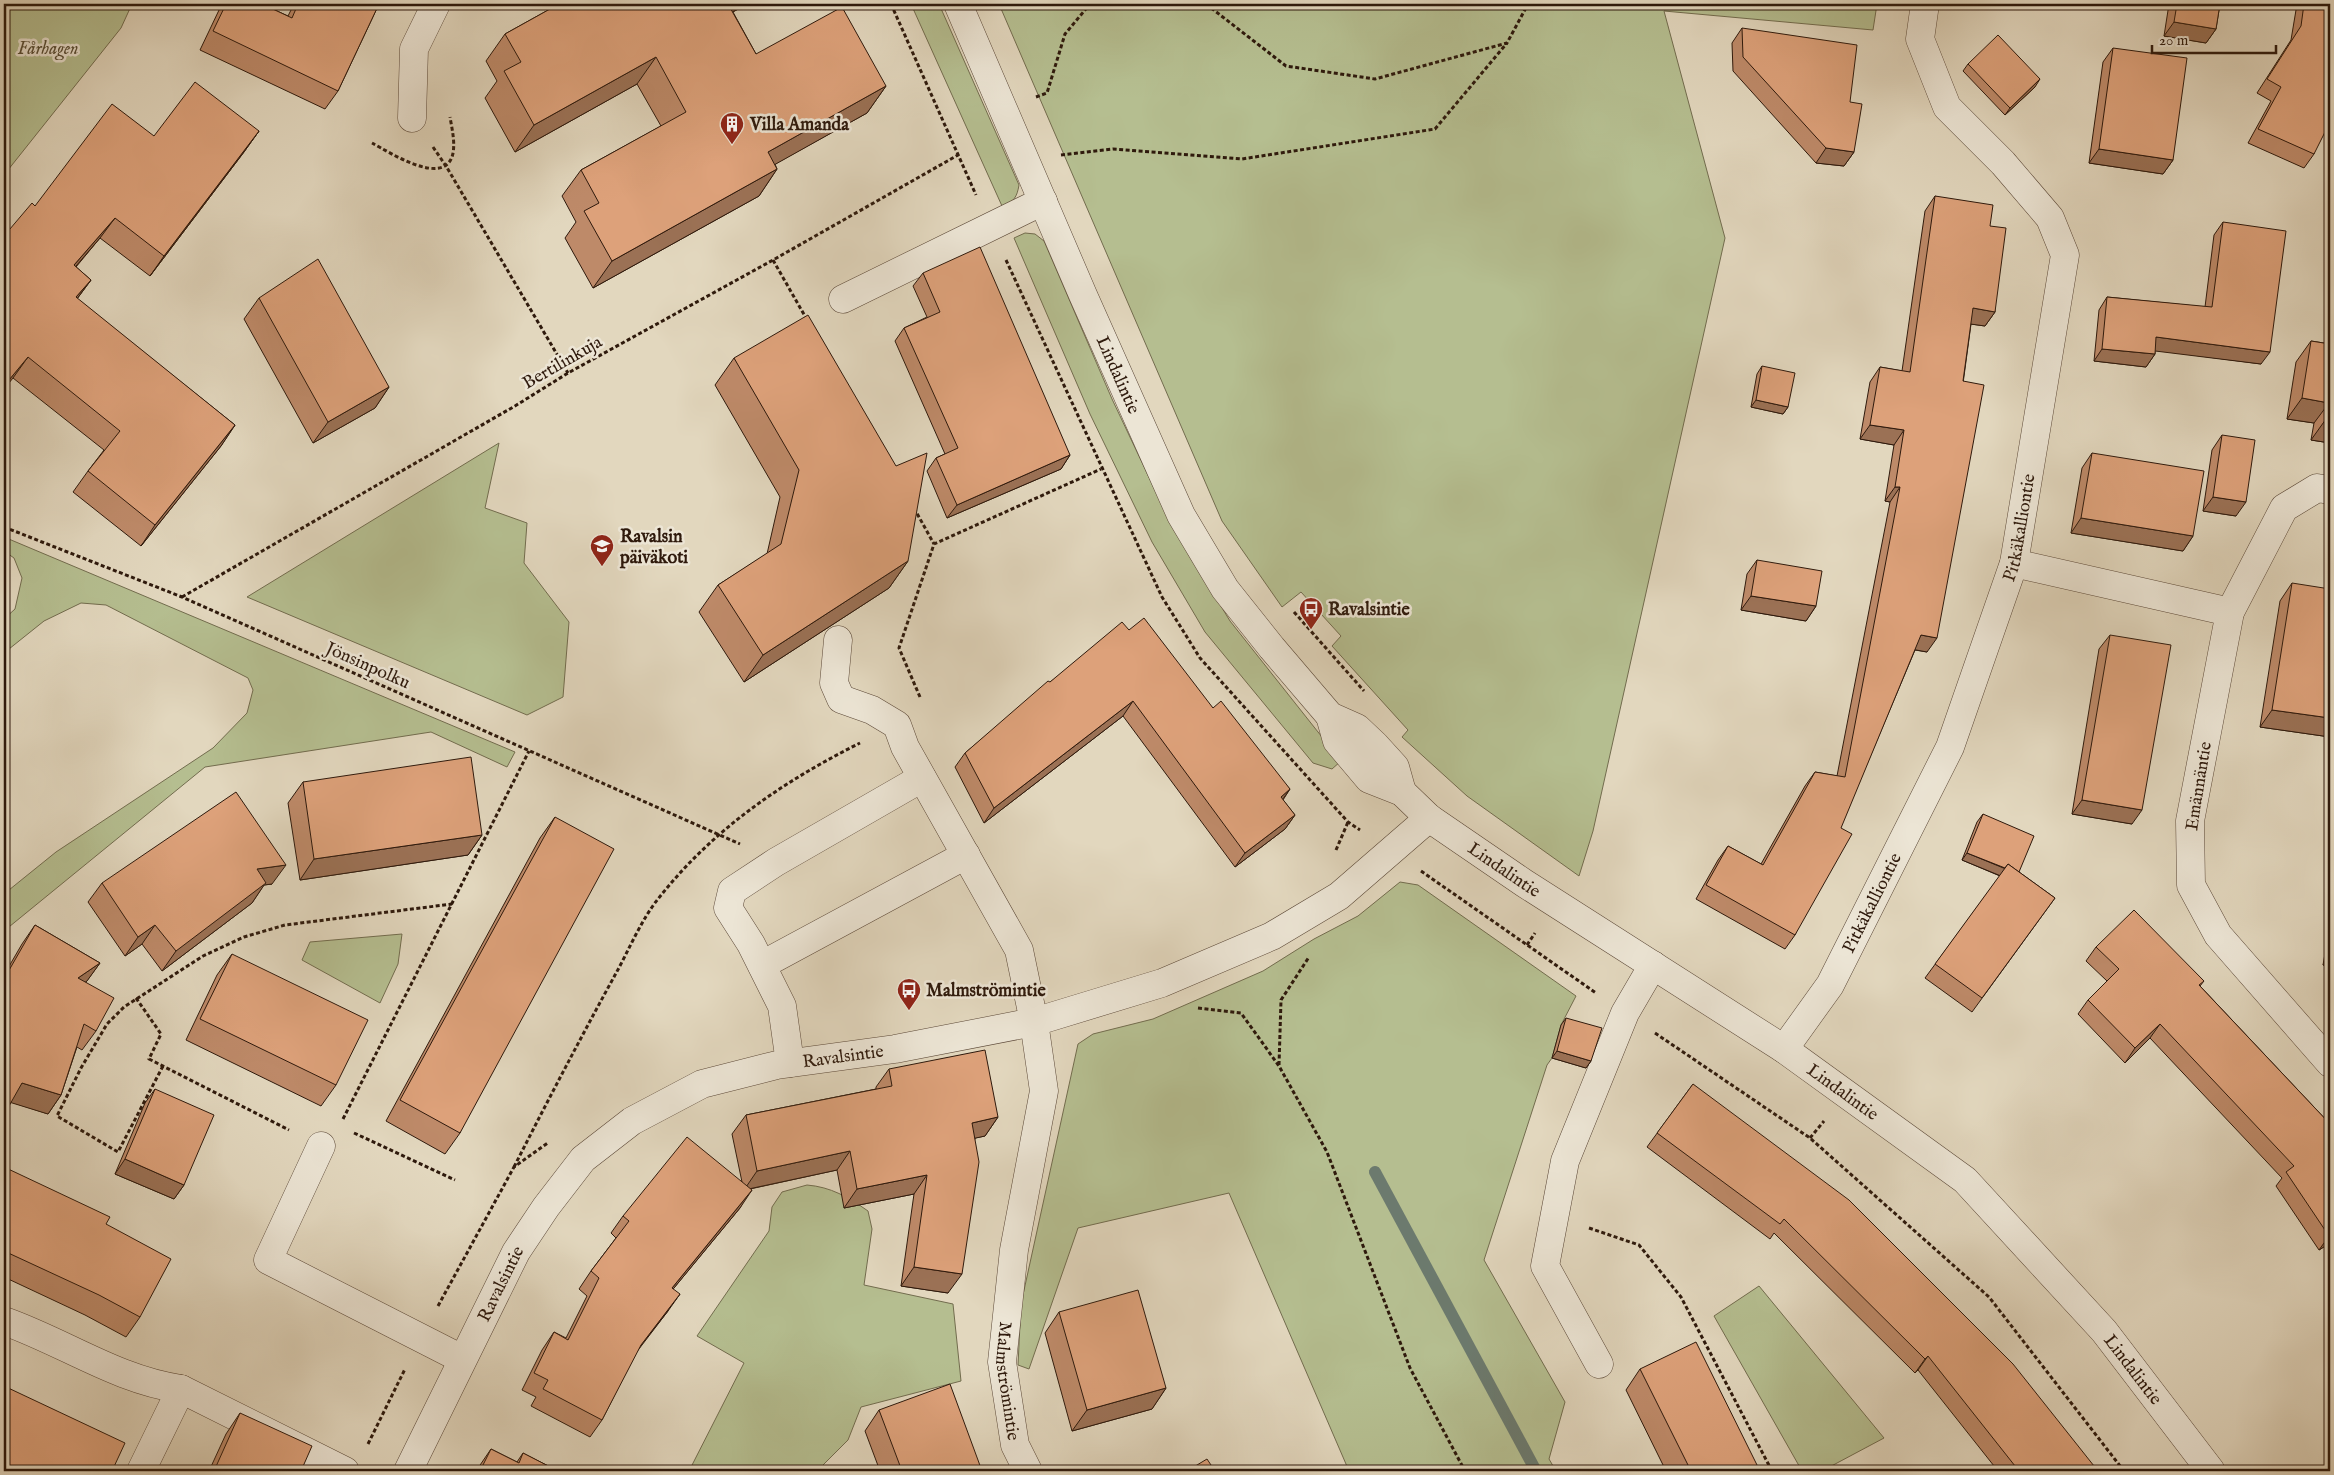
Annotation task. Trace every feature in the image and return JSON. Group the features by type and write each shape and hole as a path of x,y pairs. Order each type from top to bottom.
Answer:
{"street":[{"path":"412,118 414,49 436,4"},
{"name":"Lindalintie","path":"958,4 1181,515 1225,589 1330,716 1336,742 1356,766 1369,779 1402,792 1429,818 1524,883 1784,1049 1965,1180 2104,1331 2211,1471"},
{"name":"Pitkäkalliontie","path":"1784,1049 1830,985 1950,747 2014,563 2066,255 2050,218 2003,163 1947,107 1920,39 1925,4"},
{"path":"843,299 1043,201"},
{"name":"Emännäntie","path":"2330,490 2317,488 2284,508 2230,612 2190,821 2191,885 2218,935 2330,1063"},
{"path":"2014,563 2230,612"},
{"path":"838,640 834,684 841,699 872,710 897,725"},
{"name":"Malmströmintie","path":"897,725 905,747 1020,950 1034,1022 1044,1091 1014,1250 1002,1362 1015,1445 1028,1471"},
{"path":"790,1063 782,1006 762,965 728,908 732,891 776,862 922,778"},
{"name":"Ravalsintie","path":"408,1471 462,1358 516,1252 546,1207 583,1159 632,1121 702,1084 790,1063 895,1049 1034,1022 1162,983 1272,936 1339,896 1429,818"},
{"path":"762,965 966,855"},
{"path":"1599,1364 1546,1266 1565,1161 1625,1013 1653,965"},
{"path":"321,1146 268,1260 462,1358"},
{"path":"4,1321 130,1377 158,1386 181,1389 345,1471"},
{"path":"141,1471 181,1389"}],"path":[{"path":"1006,111 1047,92 1065,34 1090,4"},
{"path":"1206,4 1286,66 1375,79 1507,43"},
{"path":"1026,159 1113,148 1242,159 1435,129 1507,43 1528,4"},
{"path":"412,118 446,166 568,373"},
{"name":"Bertilinkuja","path":"182,597 515,406 568,373 773,260 958,154"},
{"path":"773,260 807,319"},
{"path":"514,1167 560,1075 656,901 718,833 775,790 820,763 918,714 922,703 899,648 934,544 1101,469"},
{"path":"913,506 934,544"},
{"name":"Jönsinpolku","path":"4,527 182,597 529,752 718,833"},
{"path":"1294,612 1368,696"},
{"path":"136,998 161,1034 149,1059 321,1146 340,1126 529,752"},
{"path":"163,1066 118,1152 57,1116 106,1024 136,998 203,956 244,937 285,925 452,904"},
{"path":"1279,1066 1281,1000 1312,952"},
{"path":"1189,1007 1241,1014 1279,1066 1327,1152 1410,1368 1450,1448 1465,1471"},
{"path":"340,1126 455,1180"},
{"path":"1810,1138 1989,1297 2124,1471"},
{"path":"1554,1216 1639,1245 1681,1296 1772,1471"}],"green space":[{"name":"Fårhagen","path":"4,4 132,4 121,28 4,175"},
{"path":"911,4 939,4 1019,185 1012,201 1002,206"},
{"path":"999,4 1877,4 1873,30 1664,11 1725,238 1593,831 1579,876 1467,796 1402,737 1408,730 1332,646 1341,636 1301,592 1282,607 1222,521"},
{"path":"1025,233 1035,234 1044,241 1112,399 1171,524 1230,621 1341,761 1332,769 1313,763 1205,632 1152,542 1090,414 1014,238"},
{"path":"499,443 485,508 527,523 524,563 569,622 563,697 527,715 247,597"},
{"path":"4,537 515,752 507,767 431,732 205,767 4,931 4,894 56,852 213,748 247,713 253,690 248,678 106,605 81,603 44,621 4,653 4,619 15,609 22,578 14,558 4,551"},
{"path":"1400,882 1418,885 1576,996 1561,1025 1552,1058 1547,1065 1484,1260 1565,1402 1549,1459 1556,1471 1349,1471 1229,1193 1078,1228 1029,1369 1018,1365 1021,1304 1078,1044 1093,1034 1153,1019 1263,971 1314,939 1358,916"},
{"path":"402,934 398,964 380,1003 302,960 310,942"},
{"path":"807,1185 824,1188 839,1194 868,1211 872,1229 864,1285 953,1304 961,1381 861,1407 848,1440 817,1471 689,1471 744,1363 697,1336 769,1231 772,1207 782,1192"},
{"path":"1759,1286 1884,1438 1822,1471 1802,1471 1714,1316"}],"building":[{"path":"226,4 262,4 292,18 298,4 379,4 338,91 213,31"},
{"name":"Villa Amanda","path":"559,4 728,4 756,54 842,7 886,86 768,152 777,169 612,261 584,211 599,203 581,170 686,112 656,57 534,125 504,71 521,62 505,34"},
{"path":"2177,4 2220,4 2216,29 2174,22"},
{"path":"2304,4 2330,4 2330,122 2314,154 2258,129 2281,87 2267,79 2301,26"},
{"path":"1742,28 1857,45 1850,102 1862,104 1854,152 1826,148 1743,57"},
{"path":"1998,35 2040,79 2010,108 1968,64"},
{"path":"2113,48 2187,58 2173,160 2099,149"},
{"path":"195,82 259,131 164,256 115,218 74,265 91,280 76,297 235,425 155,525 88,471 120,431 28,357 4,386 4,236 32,203 35,206 112,104 154,136"},
{"path":"1935,196 1993,205 1990,226 2006,228 1995,312 1973,308 1963,381 1984,385 1937,638 1921,635 1841,828 1852,834 1795,935 1706,885 1728,846 1763,865 1815,772 1845,777 1900,487 1895,487 1904,430 1870,425 1880,367 1910,372"},
{"path":"2223,222 2286,231 2270,352 2156,337 2155,354 2102,349 2107,297 2212,307"},
{"path":"980,247 1070,455 957,505 936,458 958,448 904,328 940,312 923,273"},
{"path":"318,259 389,387 328,422 259,298"},
{"path":"808,315 896,466 927,453 908,561 763,655 718,585 781,544 799,470 734,358"},
{"path":"2311,341 2330,344 2330,420 2326,419 2329,403 2302,398"},
{"path":"1762,366 1795,373 1788,407 1756,400"},
{"path":"2222,435 2255,440 2246,502 2213,497"},
{"path":"2092,453 2204,471 2193,536 2081,518"},
{"path":"1757,560 1822,571 1816,606 1751,596"},
{"path":"2292,583 2330,589 2330,718 2272,710"},
{"path":"1144,618 1213,708 1221,701 1290,789 1281,797 1295,815 1245,853 1133,701 994,808 965,753 1048,681 1050,682 1122,622 1129,630"},
{"path":"2110,635 2171,645 2142,810 2082,800"},
{"path":"471,757 482,835 314,859 303,782"},
{"path":"236,792 286,865 257,869 266,883 176,951 155,925 138,937 102,883"},
{"path":"1983,814 2034,836 2019,872 2008,864 2005,868 1967,853"},
{"path":"555,817 614,849 460,1133 400,1100"},
{"path":"2008,864 2055,898 1982,998 1935,964"},
{"path":"2134,910 2204,981 2199,985 2330,1124 2329,1236 2286,1172 2294,1166 2160,1024 2135,1048 2088,1000 2119,969 2096,947"},
{"path":"35,925 100,963 78,978 114,998 96,1031 84,1024 61,1095 22,1083 9,1106 4,1103 4,979"},
{"path":"232,954 368,1020 336,1085 200,1019"},
{"path":"1566,1018 1602,1028 1591,1061 1557,1051"},
{"path":"985,1050 998,1117 972,1123 979,1162 962,1274 914,1267 927,1175 857,1189 850,1151 757,1171 746,1115 892,1086 889,1069"},
{"path":"1693,1084 1849,1200 2013,1364 2098,1471 2019,1471 1928,1356 1925,1359 1784,1219 1780,1224 1657,1133"},
{"path":"155,1089 214,1115 184,1185 125,1159"},
{"path":"687,1137 752,1190 672,1288 680,1294 641,1345 602,1420 543,1389 548,1380 534,1373 554,1332 568,1340 599,1278 591,1271 629,1221 623,1216"},
{"path":"4,1167 110,1217 106,1224 171,1259 140,1317 99,1295 4,1251"},
{"path":"1138,1290 1166,1388 1087,1410 1059,1312"},
{"path":"1696,1342 1760,1471 1691,1471 1640,1369"},
{"path":"950,1384 982,1471 902,1471 879,1410"},
{"path":"4,1386 125,1443 112,1471 4,1471"},
{"path":"240,1413 312,1446 301,1471 214,1471"},
{"path":"491,1449 519,1463 523,1453 558,1471 480,1471"},
{"path":"1207,1459 1215,1471 1187,1471"}],"waterway":[{"path":"1375,1172 1536,1471"}],"place":[{"name":"Villa Amanda","path":"732,145"},
{"name":"Ravalsin päiväkoti","path":"602,567"},
{"name":"Ravalsintie","path":"1311,630"},
{"name":"Malmströmintie","path":"909,1011"}]}
